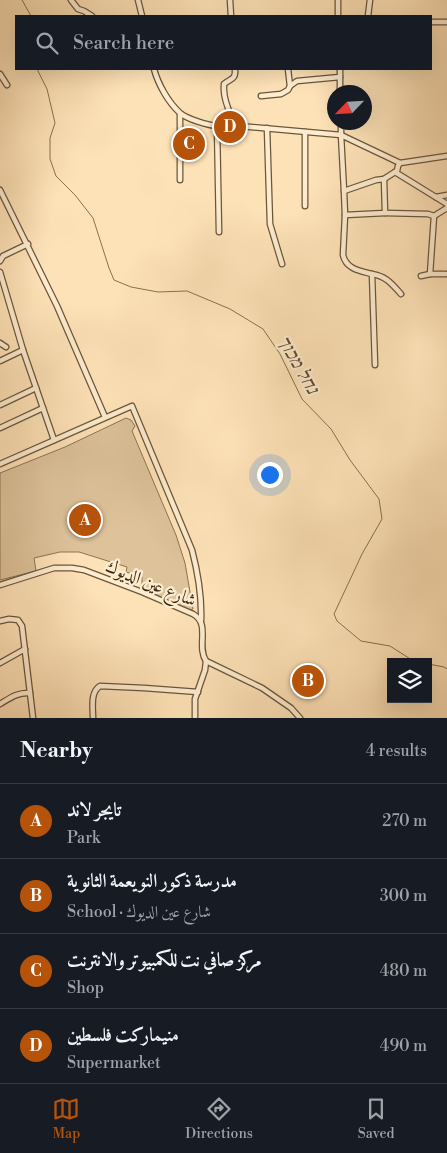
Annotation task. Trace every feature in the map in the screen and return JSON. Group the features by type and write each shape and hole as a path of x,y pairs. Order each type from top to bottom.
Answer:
{"street":[{"path":"71,0 78,10 90,15"},
{"path":"138,0 142,15"},
{"path":"230,0 231,15"},
{"path":"338,0 338,15"},
{"path":"368,15 370,0"},
{"path":"432,22 447,22"},
{"path":"154,70 161,87 180,114 195,121 217,126 229,125 341,134 400,162 447,156"},
{"path":"229,125 229,112 226,104 224,84 232,80 235,70"},
{"path":"288,70 290,86"},
{"path":"340,70 340,85"},
{"path":"0,74 7,85"},
{"path":"261,96 280,94 288,90 297,81 340,78"},
{"path":"180,114 180,180"},
{"path":"217,126 219,232"},
{"path":"267,128 270,224 282,264"},
{"path":"341,130 345,215 344,260 351,267 385,278 401,294"},
{"path":"305,132 305,206"},
{"path":"344,191 384,179 397,171 400,162"},
{"path":"395,172 436,197 447,206 434,216 430,274"},
{"path":"384,179 385,213"},
{"path":"0,190 57,306 105,418"},
{"path":"436,197 447,195"},
{"path":"345,215 385,213 428,214 434,216"},
{"path":"0,261 4,256 28,244"},
{"path":"0,272 23,350 54,440"},
{"path":"372,274 375,365"},
{"path":"421,276 446,274"},
{"path":"0,343 6,347"},
{"path":"0,360 23,350"},
{"path":"0,405 36,388"},
{"path":"0,464 132,406 192,550 202,606 201,621"},
{"path":"0,428 43,408"},
{"name":"شارع عين الديوك","path":"0,584 54,568 84,570 162,600 198,617 201,621 203,655 206,660"},
{"path":"0,621 18,620 22,626 32,718"},
{"path":"0,664 25,649"},
{"path":"195,718 196,699 205,670 206,660 262,688 291,708 300,718"},
{"path":"93,718 94,692 100,686 198,692"},
{"path":"0,704 22,692 30,693"}],"shaded area":[{"path":"126,418 131,420 135,426 132,431 176,535 185,563 193,609 189,610 142,590 142,577 126,572 127,567 79,552 60,552 34,558 36,571 0,580 0,473 65,447"}],"waterway":[{"name":"נחל מכוך","path":"22,0 30,15"},
{"name":"נחל מכוך","path":"38,70 47,89 55,123 50,138 50,159 56,176 75,195 93,218 114,280 131,287 158,292 187,291 230,309 263,329 280,354 302,399 331,429 350,460 379,499 382,519 362,554 334,614 337,621 361,641 390,646 409,658"},
{"name":"נחל מכוך","path":"432,665 447,669"}],"place":[{"name":"منيماركت فلسطين","path":"230,127"},
{"name":"مركز صافي نت للكمبيوتر والانترنت","path":"189,144"},
{"name":"تايجر لاند","path":"85,520"},
{"name":"مدرسة ذكور النويعمة الثانوية","path":"308,681"}]}
